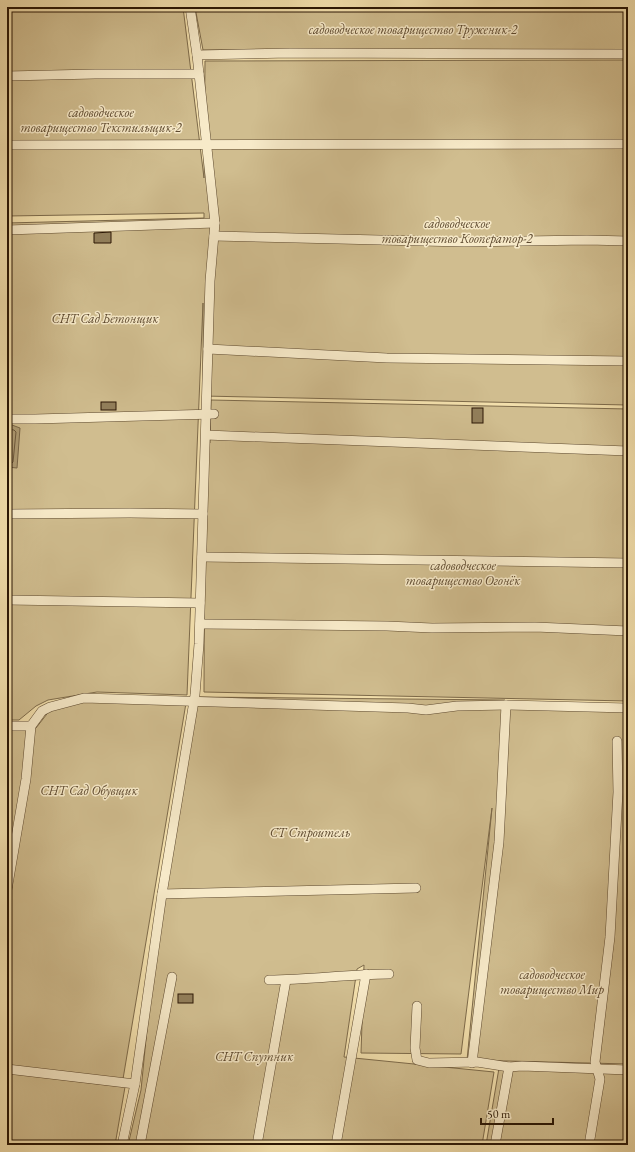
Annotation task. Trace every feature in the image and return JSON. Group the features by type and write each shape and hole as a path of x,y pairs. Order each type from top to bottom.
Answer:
{"street":[{"path":"122,1145 135,1084 162,894 194,701 199,644 206,435 210,415 208,348 210,281 215,223 197,55 190,7"},
{"path":"197,55 290,53 628,54"},
{"path":"7,76 199,74"},
{"path":"7,145 628,144"},
{"path":"7,230 215,223"},
{"path":"214,236 464,242 587,240 628,241"},
{"path":"208,348 387,358 628,361"},
{"path":"7,419 210,415"},
{"path":"206,435 628,451"},
{"path":"7,514 203,514"},
{"path":"202,557 628,564"},
{"path":"7,600 200,603"},
{"path":"200,624 387,626 432,628 536,627 628,631"},
{"path":"7,890 26,779 31,726 42,711 50,707 84,698 408,708 426,710 457,706 506,705 628,708"},
{"path":"472,1063 499,842 506,705"},
{"path":"7,726 31,726"},
{"path":"589,1145 600,1079 595,1062 610,937 618,792 617,741"},
{"path":"162,894 416,888"},
{"path":"336,1145 366,974"},
{"path":"269,980 389,974"},
{"path":"140,1145 172,977"},
{"path":"257,1145 286,980"},
{"path":"417,1006 415,1048 418,1060 429,1063 477,1062 509,1066 628,1070"},
{"path":"495,1145 509,1066"},
{"path":"7,1069 135,1084"},
{"path":"7,1144 11,1145"}],"green space":[{"path":"7,7 183,7 204,178 205,61 628,60 628,405 203,396 203,303 187,695 97,692 48,700 36,706 19,720 7,720 7,223 204,218 204,213 7,216"},
{"name":"садоводческое товарищество Труженик-2","path":"195,7 628,7 628,51 203,50"},
{"name":"садоводческое товарищество Огонёк","path":"211,400 628,409 628,701 204,692 205,443 210,443"},
{"path":"197,697 505,700 504,708 628,711 628,1064 467,1060 492,808 461,1054 361,1053 364,965 357,969 344,1057 494,1072 482,1145 128,1145 141,1090 153,968"},
{"name":"СНТ Сад Обувщик","path":"79,701 186,703 123,1079 7,1065 7,729 36,728 50,710"},
{"path":"628,1067 628,1145 486,1145 499,1068"},
{"path":"7,1073 125,1087 115,1145 7,1145"}],"water":[{"path":"12,425 20,428 17,468 7,467 7,426"}],"building":[{"path":"111,232 111,243 94,243 94,233"},
{"path":"101,402 116,402 116,410 101,410"},
{"path":"472,408 483,408 483,423 472,423"},
{"path":"178,994 193,994 193,1003 178,1003"}],"park label":[{"name":"садоводческое товарищество Текстильщик-2","path":"101,120"},
{"name":"садоводческое товарищество Кооператор-2","path":"457,230"},
{"name":"СНТ Сад Бетонщик","path":"105,318"},
{"name":"СТ Строитель","path":"310,832"},
{"name":"садоводческое товарищество Мир","path":"552,982"},
{"name":"СНТ Спутник","path":"254,1056"}]}
